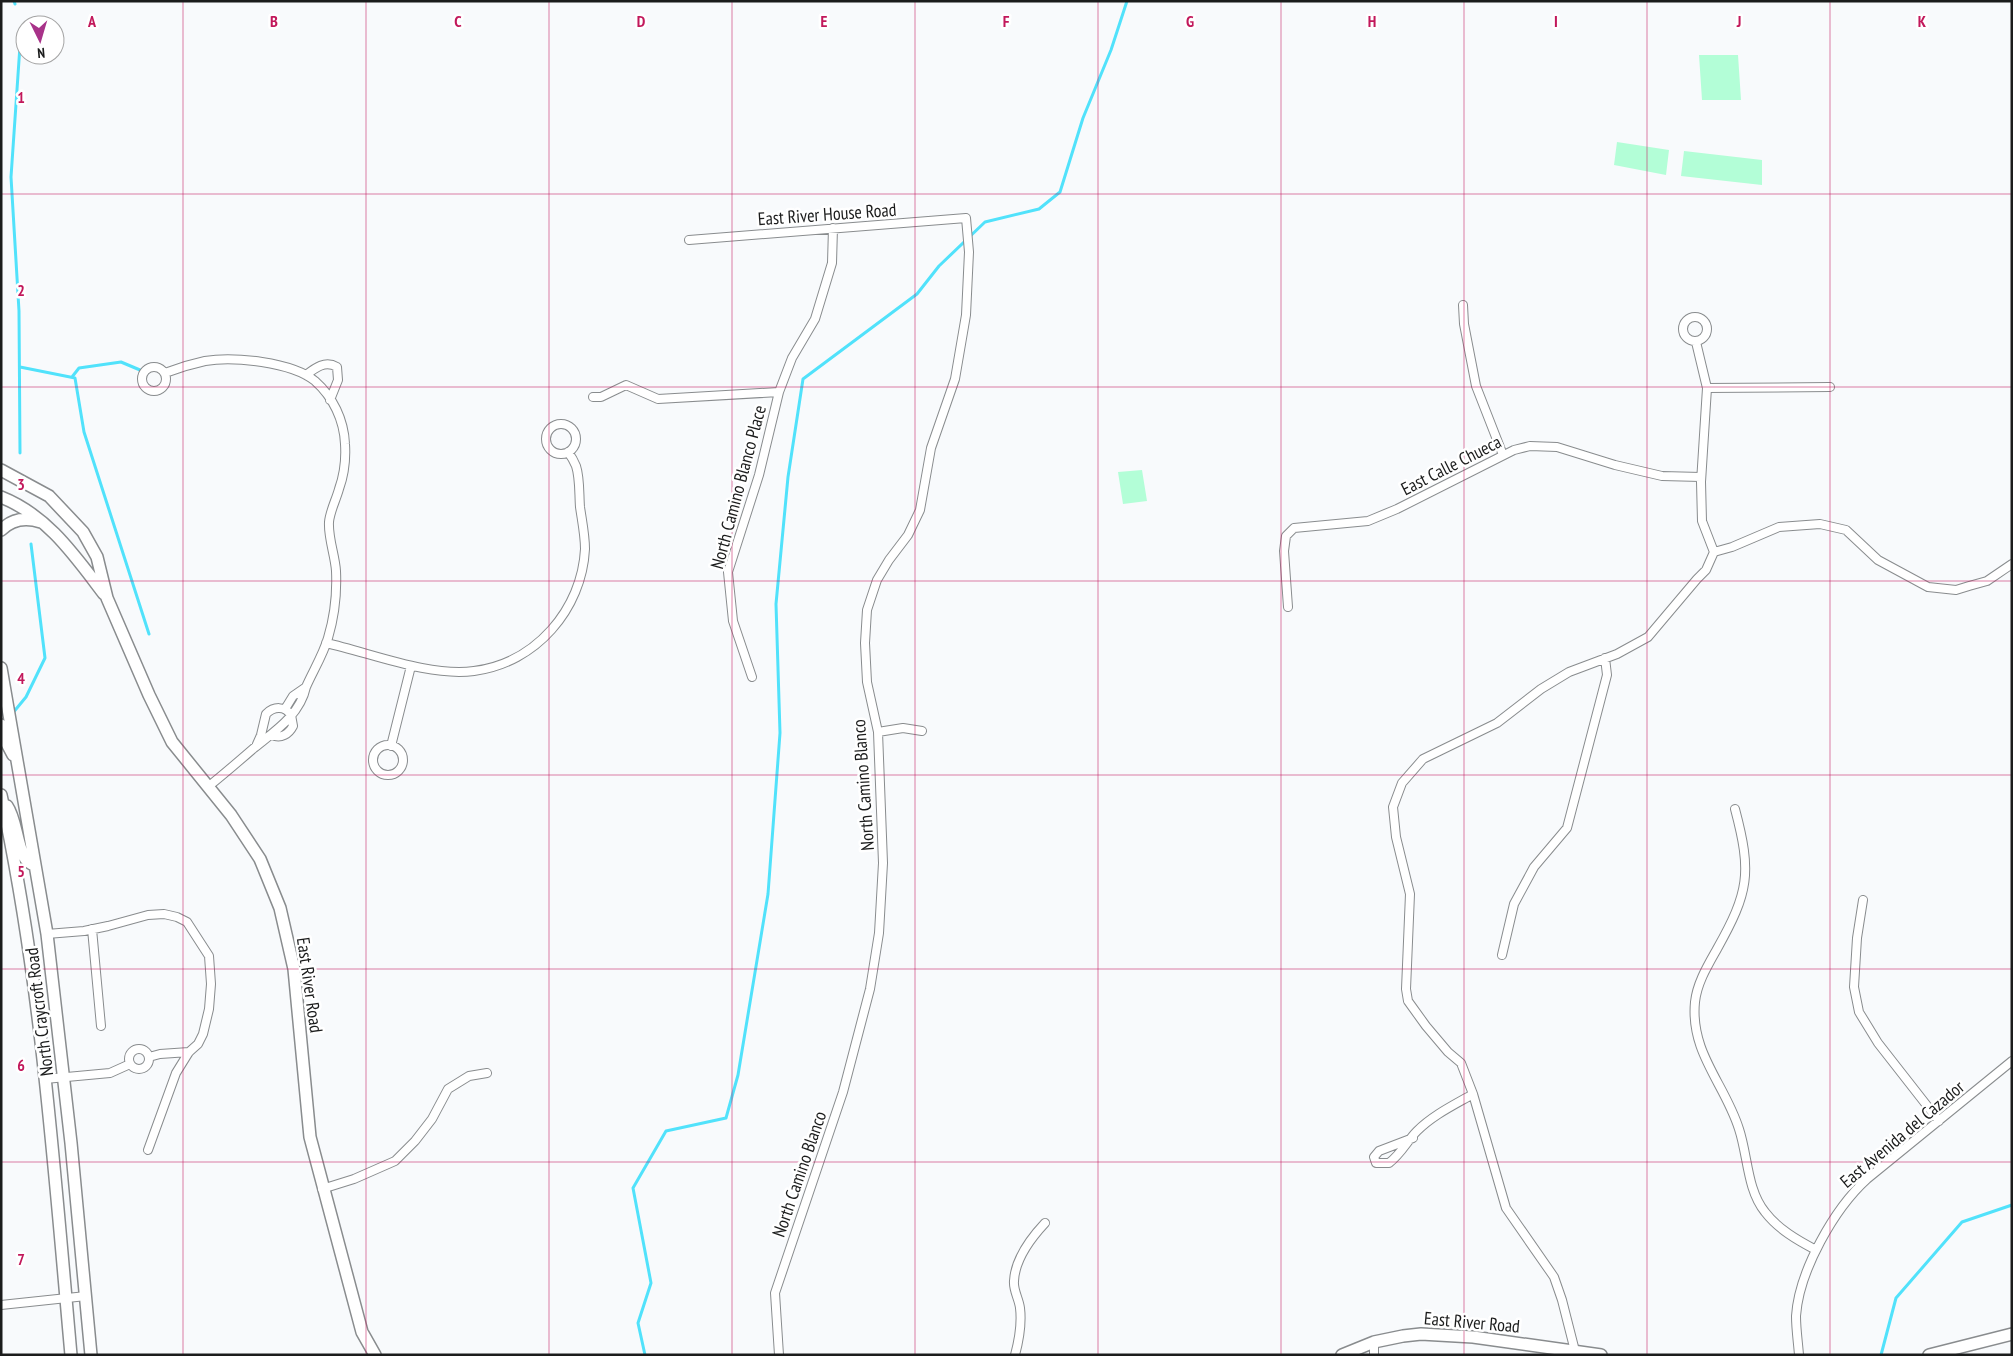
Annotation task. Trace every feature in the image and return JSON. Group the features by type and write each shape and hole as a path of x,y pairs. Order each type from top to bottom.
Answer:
{"street":[{"name":"East River House Road","path":"690,240 966,218"},
{"name":"North Camino Blanco","path":"779,1355 775,1293 843,1092 870,990 878,940 883,863 878,732 868,682 865,643 867,610 877,580 908,535 920,510 931,448 955,379 966,315 969,252 966,218"},
{"name":"North Camino Blanco Place","path":"752,677 733,621 728,572 759,475 779,392 792,358 815,319 832,263 833,228"},
{"path":"1464,305 1464,324 1476,386 1502,455"},
{"path":"1575,1351 1554,1277 1506,1208 1473,1094 1461,1063 1442,1045 1408,1001 1406,989 1410,894 1396,837 1394,808 1402,783 1423,759 1497,723 1540,689 1569,672 1617,654 1648,637 1697,578 1706,570 1714,552 1702,521 1701,477 1707,388 1696,342"},
{"path":"165,373 206,361 238,359 265,362 306,375 315,381 336,409 343,426 345,461 340,487 329,522 335,561 336,584 326,643 306,687 304,697 292,715 293,726 289,732 281,737 272,735 256,746 209,786"},
{"path":"306,375 319,366 332,364 337,368 338,380 330,400"},
{"name":"North Camino Blanco Place","path":"593,397 601,397 626,385 658,399 779,392"},
{"path":"1707,388 1830,387"},
{"name":"East Calle Chueca","path":"1288,607 1284,551 1286,536 1294,528 1368,521 1398,509 1502,455 1530,446 1557,447 1615,465 1662,476 1701,477"},
{"path":"326,643 410,666 455,672 476,671 495,666 515,658 534,647 556,626 571,601 578,584 585,547 576,465 568,452"},
{"name":"East River Road","path":"1,470 49,496 83,532 97,557 107,598 149,695 172,742 232,815 260,859 280,908 294,969 310,1137 322,1189 362,1332 375,1355"},
{"name":"East River Road","path":"1,497 20,505 45,523 73,553 107,598"},
{"path":"1,530 17,520 29,519 45,523"},
{"path":"1714,552 1732,547 1779,527 1820,524 1846,530 1878,560 1928,587 1956,590 1987,581 2012,564"},
{"path":"1502,955 1514,904 1534,867 1567,828 1607,675 1605,658"},
{"path":"391,746 410,666"},
{"name":"North Craycroft Road","path":"1,668 7,696 7,728 17,760 47,934 64,1078 91,1355"},
{"path":"285,709 293,696 306,687"},
{"path":"256,746 266,714 276,708 285,709 292,715"},
{"path":"7,728 5,740 17,760"},
{"path":"878,732 903,728 922,731"},
{"path":"2,797 16,823 22,854 27,862 35,865"},
{"name":"North Craycroft Road","path":"2,797 36,990 71,1355"},
{"path":"1735,809 1742,834 1747,867 1744,893 1735,917 1704,972 1695,1000 1695,1026 1704,1058 1738,1127 1746,1153 1754,1192 1763,1211 1794,1238 1816,1250"},
{"path":"1863,900 1857,938 1854,987 1859,1012 1878,1043 1939,1121"},
{"path":"47,934 92,929 148,915 164,914 187,922 209,956 211,984 209,1009 203,1034 198,1044 190,1052 176,1073 148,1150"},
{"path":"92,929 101,1026"},
{"path":"135,1049 145,1050 149,1057 147,1065 141,1069 134,1068 130,1064 128,1056 135,1049"},
{"path":"149,1057 160,1054 190,1052"},
{"name":"East Avenida del Cazador","path":"1800,1355 1796,1327 1799,1299 1816,1250 1852,1193 2012,1061"},
{"path":"45,1079 110,1073 130,1064"},
{"path":"322,1189 354,1179 395,1162 432,1119 448,1089 469,1076 488,1073"},
{"path":"1412,1138 1379,1151 1374,1157 1376,1163 1389,1163 1398,1156 1412,1138 1436,1115 1473,1094"},
{"path":"1015,1355 1019,1339 1020,1308 1014,1282 1018,1263 1034,1234 1045,1223"},
{"path":"1,1305 86,1296"},
{"name":"East River Road","path":"1342,1355 1374,1342 1422,1334 1473,1337 1601,1355"},
{"path":"1929,1355 1944,1354 2012,1334"},
{"path":"1374,1342 1374,1355"}],"green space":[{"path":"1699,55 1738,55 1741,100 1702,100"},
{"path":"1617,142 1669,150 1666,175 1614,165"},
{"path":"1684,151 1762,160 1762,185 1681,176"},
{"path":"1142,470 1147,501 1123,504 1118,472"}],"waterway":[{"path":"645,1355 638,1323 651,1283 633,1188 666,1131 726,1118 738,1075 768,894 780,733 776,604 788,477 803,379 917,294 939,266 985,222 1039,209 1060,192 1083,118 1111,50 1127,1"},
{"path":"19,65 11,177 19,311 20,453"},
{"path":"72,377 79,368 121,362 140,370"},
{"path":"20,367 75,378 84,432 149,634"},
{"path":"12,714 26,697 45,658 31,544"},
{"path":"1881,1355 1896,1298 1962,1222 2012,1205"}]}
